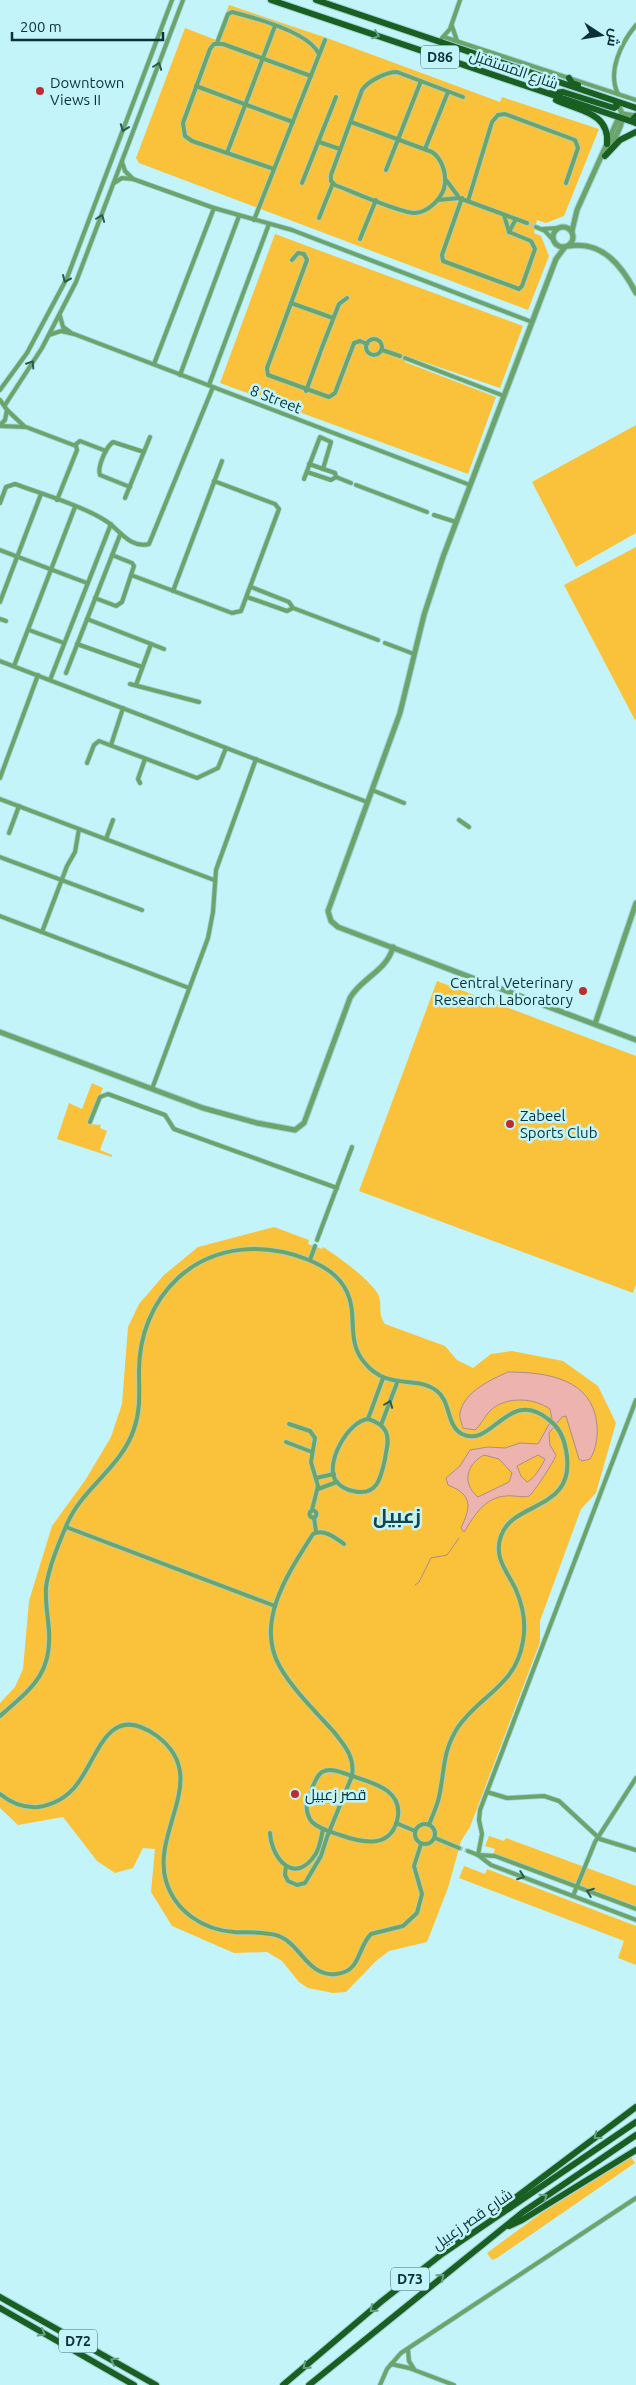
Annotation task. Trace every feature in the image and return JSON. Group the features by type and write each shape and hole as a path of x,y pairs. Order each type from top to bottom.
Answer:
{"main road":[{"name":"شارع المستقبل","path":"271,0 636,123"},
{"name":"شارع المستقبل","path":"316,0 636,108"},
{"path":"569,78 572,83 586,91"},
{"path":"549,94 564,92 614,108 617,106 614,102"},
{"path":"549,94 558,101 598,118 606,130 606,144"},
{"path":"636,116 633,119 636,123"},
{"path":"605,156 620,140 636,132"},
{"path":"496,2216 514,2198 636,2107"},
{"name":"شارع قصر زعبيل","path":"283,2385 382,2301 496,2216 636,2122"},
{"name":"شارع قصر زعبيل","path":"308,2385 523,2212 636,2135"},
{"path":"506,2227 522,2220 636,2150"},
{"name":"D72","path":"0,2297 156,2385"},
{"name":"D72","path":"0,2308 134,2385"}],"street":[{"path":"0,390 16,370 35,340 67,278 172,0"},
{"path":"5,405 61,314 84,263 183,0"},
{"path":"436,42 444,37 452,24 460,0"},
{"path":"274,169 192,141 183,132 183,123 210,49 217,43 230,12 275,26 305,38 315,46 319,54"},
{"path":"452,24 457,42"},
{"path":"618,94 614,82 616,64 625,40 636,25"},
{"path":"228,153 275,26"},
{"path":"444,37 636,100"},
{"path":"254,220 325,40"},
{"path":"217,43 311,76"},
{"path":"320,218 333,183 331,175 362,90 368,84 394,72 463,98"},
{"path":"386,170 421,81"},
{"path":"196,86 293,122"},
{"path":"425,149 448,92"},
{"path":"302,183 336,97"},
{"path":"614,102 622,117"},
{"path":"468,201 492,122 498,115 505,114 575,140 578,148 566,183"},
{"path":"622,117 636,116"},
{"path":"622,117 606,144 577,210 573,241 556,259 456,522 430,595 400,714 329,903 328,914 331,921 338,927 636,1040"},
{"path":"597,168 605,156 622,117"},
{"path":"350,122 425,149 438,158 445,179 451,189 461,198 527,224"},
{"path":"318,142 340,150"},
{"path":"122,162 125,171 133,178"},
{"path":"114,183 122,178 133,178 214,208 300,233 532,322"},
{"path":"333,183 414,213 425,210 438,200 444,188 445,179"},
{"path":"438,200 461,198"},
{"path":"461,198 442,255 443,261 519,289 522,286 535,249 531,241 509,232"},
{"path":"360,238 376,200"},
{"path":"154,364 214,208"},
{"path":"556,259 554,234 577,210"},
{"path":"504,215 509,232"},
{"path":"180,374 239,216"},
{"path":"509,232 516,219"},
{"path":"0,503 6,487 12,484 75,507 110,524 120,535 142,545 150,542 211,386 269,224"},
{"path":"536,226 541,228 555,242 567,246 588,246"},
{"path":"541,228 560,227 573,233 588,246 603,252 616,262 636,293"},
{"path":"292,260 298,253 304,254 307,260 266,370 271,377 326,398 333,395 353,346 357,342 366,344"},
{"path":"306,391 339,304 347,298"},
{"path":"291,303 333,318"},
{"path":"61,314 63,327 74,334"},
{"path":"49,335 61,331 74,334"},
{"name":"8 Street","path":"74,334 470,485"},
{"path":"372,339 377,339 382,344 382,350 379,354 372,355 366,349 366,344 372,339"},
{"path":"382,350 400,356"},
{"path":"406,358 504,396"},
{"path":"0,400 5,405 6,410 5,420 0,425"},
{"path":"6,410 26,427"},
{"path":"0,425 26,427 75,445"},
{"path":"125,498 150,437"},
{"path":"304,479 318,439 321,437 329,440 332,444 323,469"},
{"path":"75,445 80,441 106,451"},
{"path":"130,487 99,473 106,451 109,444 115,442 144,452"},
{"path":"57,500 77,450 75,445"},
{"path":"173,591 222,461"},
{"path":"309,464 335,473 336,477 351,483"},
{"path":"316,475 318,467"},
{"path":"307,472 331,480 336,477"},
{"path":"131,575 236,614 241,611 279,509 275,504 214,481"},
{"path":"356,485 427,512"},
{"path":"0,602 41,494"},
{"path":"14,666 75,507"},
{"path":"434,515 456,522"},
{"path":"50,680 110,524"},
{"path":"66,673 120,535"},
{"path":"0,550 87,583"},
{"path":"95,598 119,605 131,575 134,566 132,563 112,555"},
{"path":"251,587 291,602 293,608"},
{"path":"247,597 287,611 293,608 378,640"},
{"path":"0,619 6,621"},
{"path":"87,619 164,649"},
{"path":"28,630 64,643"},
{"path":"385,643 414,654"},
{"path":"77,644 142,667"},
{"path":"136,685 151,644"},
{"path":"0,661 367,802"},
{"path":"0,778 38,675"},
{"path":"130,684 199,702"},
{"path":"111,745 123,708"},
{"path":"88,763 99,741 197,778 218,768 226,748"},
{"path":"140,783 138,778 144,759"},
{"path":"152,1089 210,929 214,880 256,759"},
{"path":"372,790 404,803"},
{"path":"0,799 214,880"},
{"path":"8,833 19,806"},
{"path":"106,840 113,820"},
{"path":"459,820 469,826"},
{"path":"42,932 75,852 79,829"},
{"path":"0,857 142,910"},
{"path":"595,1024 636,903"},
{"path":"0,916 189,988"},
{"path":"0,1032 152,1089 239,1119 279,1128 300,1128 304,1123 350,998 358,988 384,966 393,947"},
{"path":"90,1122 100,1097 111,1094 166,1116 174,1129 337,1188"},
{"path":"317,1240 352,1147"},
{"path":"310,1260 315,1246"},
{"path":"0,1716 30,1691 44,1665 49,1638 46,1587 66,1527 78,1502 117,1462 133,1434 140,1401 139,1365 142,1339 155,1306 169,1287 199,1263 232,1251 269,1249 310,1260 330,1270 345,1288 351,1304 352,1335 357,1351 366,1365 383,1378 397,1383 423,1385 437,1391 447,1404 454,1426 460,1432 469,1436 482,1434 514,1411 524,1410 540,1413 550,1421 559,1430 565,1444 566,1474 556,1492 541,1506 511,1520 501,1536 498,1548 500,1560 517,1592 523,1612 524,1633 522,1649 517,1664 505,1682 471,1713 455,1732 444,1758 438,1799 429,1825"},
{"path":"368,1419 383,1378"},
{"path":"381,1425 397,1383"},
{"path":"478,1855 482,1834 479,1814 636,1400"},
{"path":"368,1419 381,1425 385,1430 388,1440 377,1486 370,1491 359,1492 349,1490 337,1482 334,1474 336,1455 346,1436 358,1422 368,1419"},
{"path":"286,1866 286,1879 300,1885 305,1883 321,1856 329,1831 352,1776 352,1761 347,1748 287,1677 278,1663 271,1632 275,1606 291,1570 316,1532 314,1518 316,1514 312,1510 318,1489 311,1467 315,1442 312,1433 289,1424"},
{"path":"286,1442 312,1452"},
{"path":"316,1478 334,1474"},
{"path":"318,1489 337,1482"},
{"path":"66,1527 275,1606"},
{"path":"316,1532 328,1534 344,1544"},
{"path":"0,1794 13,1802 29,1807 52,1803 74,1789 108,1733 124,1726 145,1730 167,1746 177,1762 180,1773 180,1795 167,1835 163,1858 167,1884 178,1904 192,1918 213,1928 226,1931 272,1934 281,1937 290,1943 314,1969 330,1974 340,1974 353,1967 371,1934 403,1926 415,1916 422,1898 414,1866 421,1844"},
{"path":"307,1800 306,1809 310,1819 323,1829 359,1841 371,1843 386,1836 396,1823 398,1808 389,1791 379,1785 333,1770 324,1771 317,1778 312,1788"},
{"path":"574,1896 598,1837 636,1778"},
{"path":"487,1792 512,1799 552,1797 560,1801 598,1837 636,1850"},
{"path":"396,1823 415,1831"},
{"path":"415,1831 421,1825 429,1825 434,1830 434,1838 429,1844 421,1844"},
{"path":"305,1866 317,1852 323,1829"},
{"path":"415,1831 416,1838 421,1844"},
{"path":"270,1834 274,1854 286,1866 314,1868"},
{"path":"434,1838 459,1848"},
{"path":"468,1851 478,1855 491,1865 636,1920"},
{"path":"478,1855 495,1856 636,1909"},
{"path":"380,2385 391,2364 408,2350 636,2198"},
{"path":"408,2350 409,2361 415,2370"},
{"path":"391,2364 415,2370 454,2385"}],"shaded area":[{"path":"229,5 327,38 500,102 502,97 599,129 564,216 546,223 537,220 534,233 541,236 549,256 528,310 139,163 136,158 185,28 216,40"},
{"path":"275,234 523,326 500,388 406,356 405,362 496,397 468,474 220,383"},
{"path":"636,425 636,533 576,567 532,482"},
{"path":"636,547 636,719 635,720 564,585"},
{"name":"Zabeel Sports Club","path":"437,981 636,1056 636,1284 633,1293 359,1191"},
{"path":"92,1083 103,1088 89,1124 101,1125 100,1128 107,1131 100,1150 112,1155 112,1157 57,1139 69,1103 82,1109"},
{"path":"274,1227 309,1240 308,1244 322,1249 323,1247 361,1275 378,1294 381,1316 385,1324 445,1346 457,1360 473,1368 491,1354 512,1351 563,1361 598,1386 616,1423 596,1493 581,1509 540,1621 540,1642 470,1827 461,1841 448,1888 427,1942 389,1951 376,1961 346,1992 333,1993 308,1988 299,1982 282,1961 267,1952 234,1953 172,1926 151,1892 155,1849 143,1848 133,1868 115,1873 97,1861 63,1817 18,1825 0,1808 0,1703 15,1687 23,1669 29,1601 52,1526 86,1479 111,1437 122,1404 128,1327 139,1304 164,1275 198,1247"},
{"path":"508,1372 551,1376 577,1388 587,1397 594,1409 597,1425 595,1447 590,1459 582,1461 579,1459 566,1416 562,1417 549,1433 550,1445 556,1455 531,1494 527,1497 506,1496 492,1500 481,1508 464,1532 461,1528 467,1514 468,1502 462,1493 448,1485 446,1478 460,1466 470,1450 488,1447 505,1448 520,1443 538,1444 552,1419 550,1409 544,1405 529,1401 513,1400 492,1409 475,1430 463,1428 460,1413 467,1399 486,1383","holes":["484,1455 499,1459 512,1473 509,1482 478,1497 469,1486 468,1474 474,1463","538,1455 545,1459 535,1476 527,1482 521,1476 517,1466"]},
{"path":"489,1836 504,1841 506,1838 636,1886 636,1906 493,1854 495,1849 485,1846"},
{"path":"464,1866 485,1874 487,1869 636,1926 636,1965 618,1958 624,1941 459,1878"},
{"path":"631,2157 635,2163 497,2258 492,2260 487,2253 540,2214"}],"waterway":[{"path":"415,1585 419,1582 431,1558 447,1555 459,1538"}],"tunnel":[{"path":"527,223 536,227"},
{"path":"307,1800 312,1788"},
{"path":"459,1848 468,1851"}],"place":[{"name":"Downtown Views II","path":"40,91"},
{"name":"Central Veterinary Research Laboratory","path":"583,991"},
{"name":"Zabeel Sports Club","path":"510,1124"},
{"name":"قصر زعبيل","path":"295,1794"}],"district":[{"name":"زعبيل","path":"397,1515"}]}
